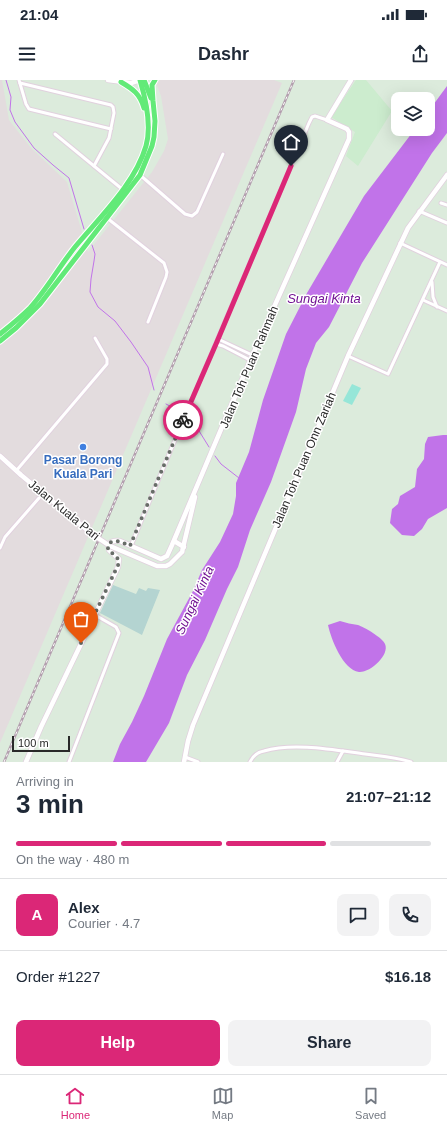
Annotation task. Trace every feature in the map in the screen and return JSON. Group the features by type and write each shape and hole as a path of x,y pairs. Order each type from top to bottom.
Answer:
{"main road":[{"path":"0,334 29,309 42,294 74,248 122,189 136,169 142,158 148,137 146,104 140,80"},
{"path":"144,80 152,101"},
{"path":"0,341 16,328 40,304 140,175 152,146 154,137 155,121 152,101 152,85 155,80"},
{"path":"122,81 138,94 148,119"}],"street":[{"path":"108,80 133,82 140,80"},
{"path":"26,762 40,727 119,563 117,557 108,550 108,545 111,541 115,540 130,546 309,123 312,117 315,116 327,120 351,80"},
{"path":"19,82 29,109 111,129"},
{"path":"19,82 110,105 115,110 110,138 94,166"},
{"name":"Jalan Toh Puan Rahmah","path":"130,546 157,558 164,558 167,556 174,541 250,361 349,139 349,132 347,129 327,120"},
{"path":"55,134 122,189"},
{"path":"140,175 185,214 192,216 197,212 223,154"},
{"name":"Jalan Toh Puan Onn Zariah","path":"185,760 188,741 193,725 348,356 408,228 447,175"},
{"path":"441,203 447,205"},
{"path":"420,211 447,223"},
{"path":"107,218 164,263 166,267 166,277 148,322"},
{"path":"400,243 447,265"},
{"path":"348,356 388,374 440,262"},
{"path":"432,280 433,297 437,307"},
{"path":"422,300 447,311"},
{"path":"16,471 107,364 107,358 95,338"},
{"path":"218,338 224,344 248,358 250,361"},
{"path":"216,344 224,344 250,354 254,354"},
{"name":"Jalan Kuala Pari","path":"0,456 92,534 110,546 157,566 166,566 170,564 183,549"},
{"name":"Jalan Kuala Pari","path":"0,460 12,470 16,471"},
{"path":"174,541 183,549 197,487"},
{"path":"0,548 5,538 39,498"},
{"path":"70,762 119,633 116,627 95,615"},
{"path":"250,762 256,754 274,749 317,749 343,751 411,762"},
{"path":"337,762 343,751"},
{"path":"185,760 198,762"}],"shaded area":[{"path":"0,80 2,80 9,120 31,148 67,182 88,252 152,172 164,151 168,139 161,96 155,80 274,80 282,83 0,743"},
{"path":"356,80 366,80 391,110 391,113 358,166 346,156 355,132 331,117"},
{"path":"352,384 361,388 352,405 343,401"},
{"path":"113,585 136,594 139,588 146,591 148,588 160,590 142,635 100,613"}],"water":[{"name":"Sungai Kinta","path":"447,86 447,133 432,153 362,263 329,327 316,343 306,369 296,412 271,482 250,530 238,567 205,640 187,675 169,723 146,762 113,762 120,744 144,696 167,639 193,591 202,570 220,542 233,514 236,496 236,483 249,452 263,400 286,334 307,293 364,196 410,136 435,136 435,102"},
{"path":"447,435 447,508 428,519 422,529 414,536 402,535 390,523 392,509 398,504 400,496 415,487 417,469 424,459 425,444 428,437"},
{"path":"340,621 361,626 384,642 386,648 385,653 378,662 368,670 359,672 353,670 343,660 339,653 328,625"}],"waterway":[{"path":"6,80 11,97 10,110 15,122 34,148 69,178 84,229"},
{"path":"92,245 95,254 90,292 98,307 115,321 148,367 154,390"},
{"path":"166,404 183,413"},
{"path":"189,416 209,447"},
{"path":"215,456 221,464 239,478"}],"railway":[{"path":"4,762 294,80"}],"way so far":[{"path":"81,643 119,563 117,557 108,550 108,545 111,541 115,540 130,546 183,420"}],"place":[{"name":"Pasar Borong Kuala Pari","path":"83,447"}],"route":[{"path":"183,420 291,166"}]}
